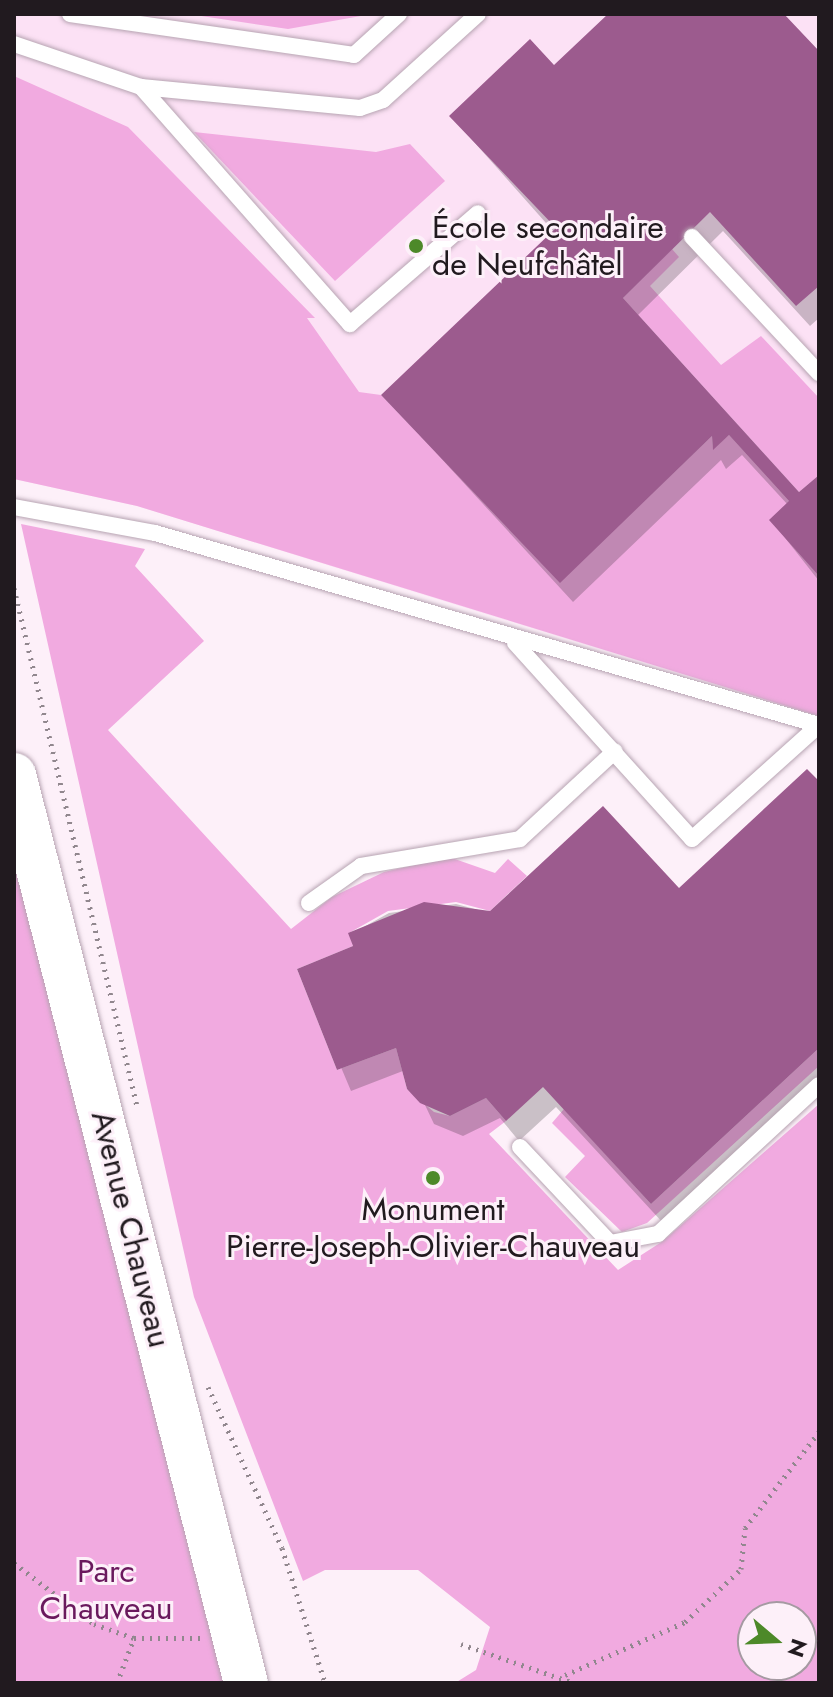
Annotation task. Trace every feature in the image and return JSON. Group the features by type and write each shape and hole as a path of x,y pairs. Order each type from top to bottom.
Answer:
{"main road":[{"name":"Avenue Chauveau","path":"14,775 246,1683"}],"lane":[{"path":"70,14 354,55 399,14"},
{"path":"14,44 141,87 360,108 383,100 478,14"},
{"path":"141,87 350,324 478,213"},
{"path":"692,237 819,373"},
{"path":"14,507 155,533 513,642 819,725 692,839 513,642"},
{"path":"309,903 361,866 520,839 615,751"},
{"path":"520,1147 610,1243 658,1234 819,1085"}],"path":[{"path":"14,588 139,1113"},
{"path":"206,1383 282,1548 325,1683"},
{"path":"565,1675 696,1611 741,1569 745,1528 819,1432"},
{"path":"14,1563 57,1601 134,1638 236,1638"},
{"path":"117,1683 134,1638"},
{"path":"461,1644 565,1675 574,1683"}],"shaded area":[{"name":"École secondaire de Neufchâtel","path":"14,14 819,14 819,717 137,506 14,479"}],"green space":[{"path":"188,14 372,14 288,29"},
{"path":"14,76 128,127 315,318 307,318 359,392 381,395 560,582 712,436 713,449 729,435 789,501 819,576 819,716 137,506 14,479"},
{"path":"194,132 376,152 410,144 445,181 335,281"},
{"path":"672,249 679,257 650,286 721,365 761,336 819,398 819,475 799,492 623,298"},
{"path":"21,524 145,549 135,566 204,641 108,730 291,929 332,897 384,872 449,857 495,873 508,859 527,876 490,911 456,902 388,911 349,933 353,946 297,969 337,1070 396,1048 407,1089 434,1112 450,1116 486,1098 506,1121 489,1134 618,1270 663,1241 819,1104 819,1683 455,1683 476,1670 490,1627 418,1570 325,1570 303,1581 194,1297"},
{"name":"Parc Chauveau","path":"14,857 226,1683 14,1683"},
{"path":"819,1048 819,1066 647,1223 622,1232 565,1177 585,1156 552,1123 564,1109 651,1204"}],"building":[{"path":"608,14 784,14 819,51 819,286 796,306 710,212 623,298 799,492 819,475 819,576 769,520 789,501 729,435 713,450 712,436 560,583 381,395 556,228 449,116 530,39 554,65"},
{"path":"807,769 819,781 819,1048 651,1204 543,1087 506,1121 486,1098 450,1116 420,1103 407,1089 396,1048 337,1070 297,969 353,946 348,933 424,902 490,911 603,806 679,888"}],"place":[{"name":"École secondaire de Neufchâtel","path":"416,246"},
{"name":"Monument Pierre-Joseph-Olivier-Chauveau","path":"433,1178"}]}
